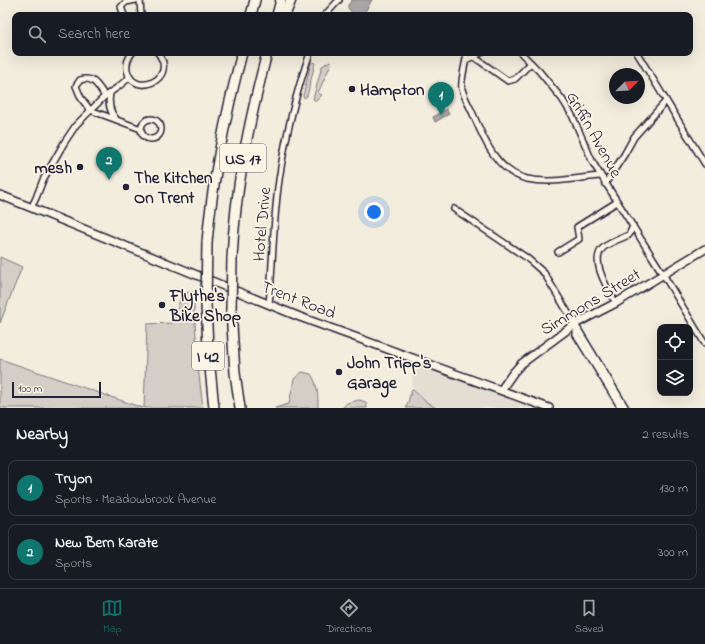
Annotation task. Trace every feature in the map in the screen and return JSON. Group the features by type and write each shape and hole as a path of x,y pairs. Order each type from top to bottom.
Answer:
{"highway":[{"path":"248,12 250,0"},
{"path":"252,12 255,0"},
{"path":"280,12 281,0"},
{"path":"282,12 291,0"},
{"name":"I 42","path":"214,408 208,348 206,304 207,242 210,206 217,160 240,56"},
{"name":"US 17","path":"240,408 235,374 231,310 232,259 237,193 246,138 268,57"}],"street":[{"path":"123,12 121,7 126,2 136,0"},
{"path":"140,0 141,12"},
{"path":"328,12 339,0"},
{"path":"130,56 127,61 130,77 134,81 146,85 157,80 161,75 163,63 160,56"},
{"name":"Hotel Drive","path":"269,304 273,236 279,181 287,140 309,56"},
{"path":"467,56 461,88 494,156 510,172 527,179 548,180 600,176"},
{"name":"Griffin Avenue","path":"524,56 562,99 572,115 592,163 663,274 705,344"},
{"path":"639,56 705,164"},
{"path":"466,60 474,57 508,81 515,79 531,63"},
{"path":"31,208 43,180 76,125 105,96 130,77"},
{"path":"105,96 93,80 87,78 80,80 76,86 81,98 90,110 141,129 141,132 146,138 153,139 159,135 161,129 160,123 151,118 145,120 141,126 141,129"},
{"path":"110,93 108,103 112,114 117,120"},
{"path":"605,184 634,137 666,101"},
{"name":"Trent Road","path":"0,195 269,304 423,363 549,408"},
{"name":"Griffin Avenue","path":"558,252 579,239 577,227 617,202"},
{"path":"454,209 536,265 544,273 626,408"},
{"path":"616,303 604,284 599,267 599,255 602,248 629,235 632,226"},
{"name":"Simmons Street","path":"501,390 512,373 521,364 575,324 616,303 705,249"},
{"path":"575,324 576,335 621,408"}],"shaded area":[{"path":"352,0 372,0 365,12 351,12 348,8 348,5"},
{"path":"330,61 331,64 318,93 322,95 316,101 313,99 322,66"},
{"path":"311,63 315,63 307,96 304,98 303,96"},
{"path":"446,109 449,114 435,122 433,117"},
{"path":"0,257 22,267 0,323"},
{"path":"193,292 198,367 203,408 144,408 147,324 173,323 182,293"},
{"path":"0,359 143,408 0,408"},
{"path":"413,361 538,408 435,408 412,389"},
{"path":"302,372 311,374 315,382 318,408 275,408 289,404 294,379"},
{"path":"412,389 425,401 436,408 406,408"},
{"path":"359,400 366,402 367,408 342,408 347,403"}],"place":[{"name":"Hampton","path":"352,89"},
{"name":"Tryon","path":"441,115"},
{"name":"mesh","path":"80,167"},
{"name":"New Bern Karate","path":"109,180"},
{"name":"The Kitchen On Trent","path":"126,187"},
{"name":"Flythe's Bike Shop","path":"162,305"},
{"name":"John Tripp's Garage","path":"339,372"}]}
